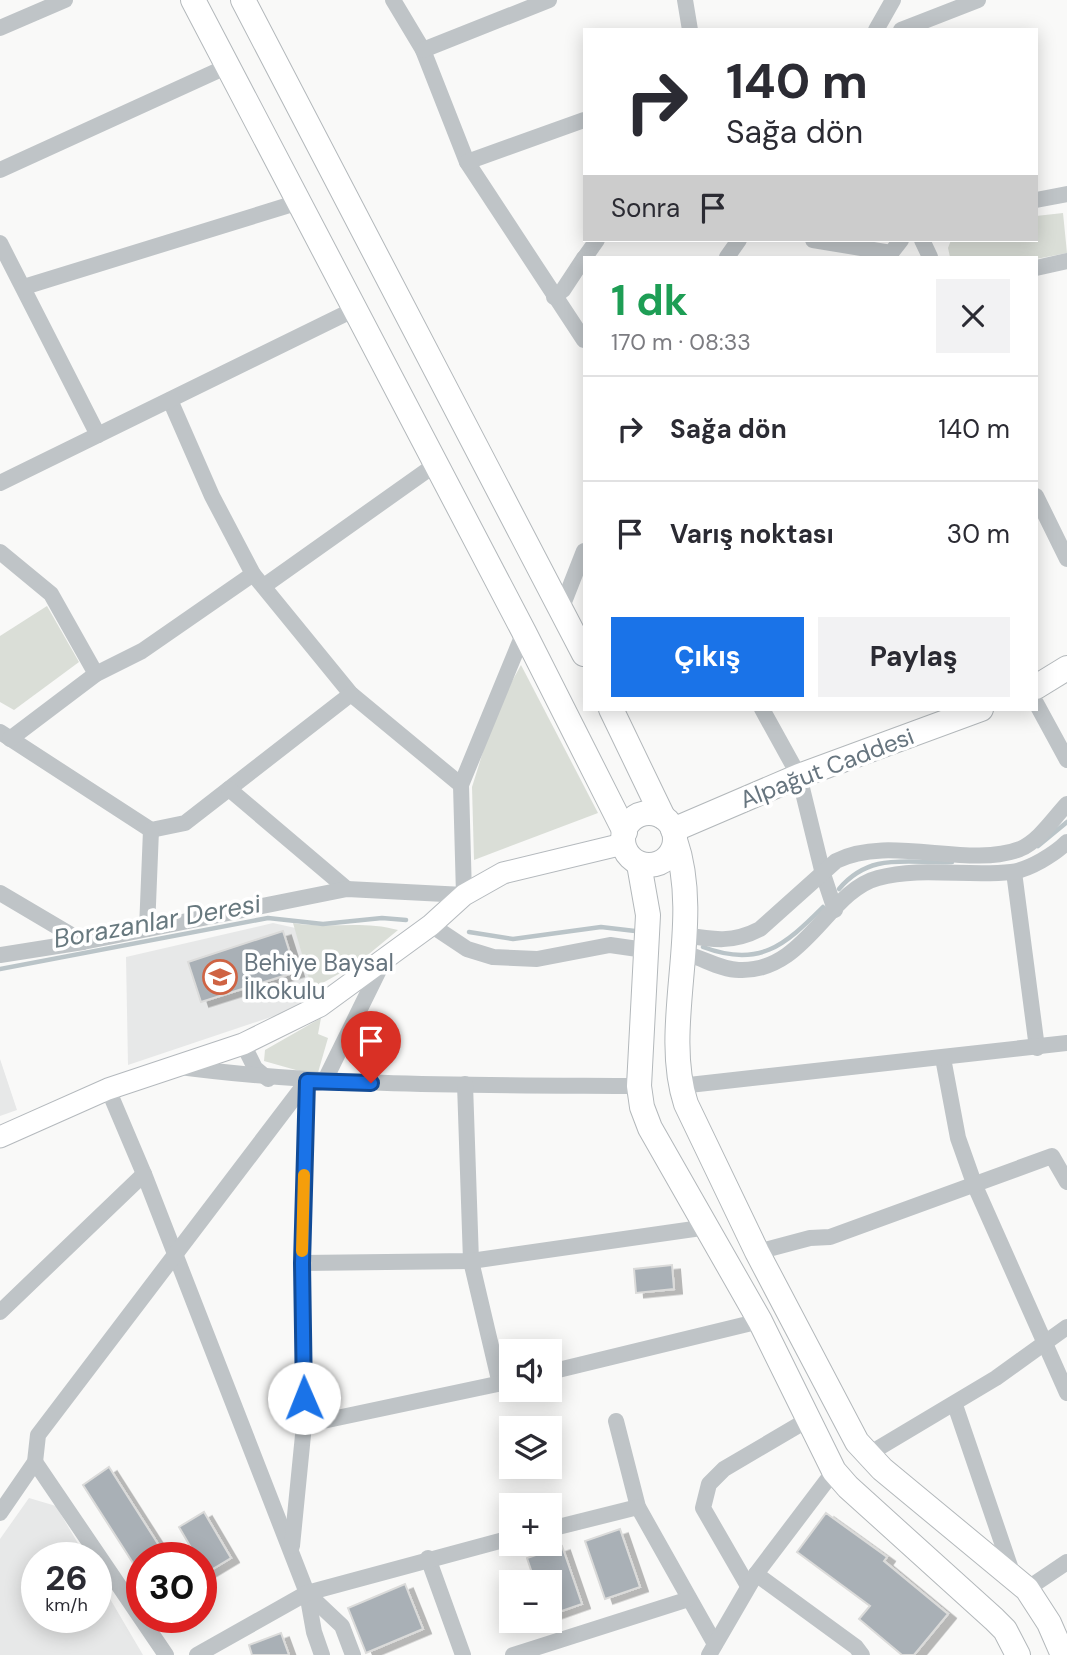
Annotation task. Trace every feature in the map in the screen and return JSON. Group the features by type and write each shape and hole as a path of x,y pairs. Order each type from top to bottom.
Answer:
{"main road":[{"path":"193,0 524,632 624,838 626,852 639,864 649,915 639,1086 650,1128 760,1321 834,1471 848,1487 1000,1624 1018,1655"},
{"path":"243,0 562,607 583,652"},
{"path":"1038,686 1067,668"},
{"path":"612,711 670,829 685,879 680,1086 757,1252 857,1442 867,1455 1020,1582 1049,1623 1063,1655"},
{"name":"Alpağut Caddesi","path":"670,829 799,776 976,711"},
{"path":"624,838 632,820 649,813 670,829 674,849 663,862 656,865 639,864"},
{"path":"0,1137 108,1089 243,1044 320,1006 431,925 464,895 517,867 624,838"}],"street":[{"path":"0,28 65,0"},
{"path":"393,0 423,50 467,162 583,339"},
{"path":"423,50 549,0"},
{"path":"685,0 690,28"},
{"path":"877,28 893,0"},
{"path":"906,28 978,0"},
{"path":"940,28 942,12"},
{"path":"0,170 228,66"},
{"path":"467,162 583,120"},
{"path":"1038,200 1067,194"},
{"path":"23,286 299,202"},
{"path":"829,242 893,250"},
{"path":"0,243 98,435"},
{"path":"554,297 563,290 583,261"},
{"path":"1038,268 1067,261"},
{"path":"0,483 355,309"},
{"path":"170,400 212,496 259,580 351,694 461,785"},
{"path":"351,694 185,823 151,830 5,736 96,674 142,651 259,580 436,464"},
{"path":"1038,500 1067,559"},
{"path":"0,552 51,594 96,674"},
{"path":"562,607 583,554"},
{"path":"0,955 83,942 347,889 464,895 461,785 524,632"},
{"path":"1038,707 1067,760"},
{"path":"763,711 799,776 823,874 835,910"},
{"path":"229,789 347,889"},
{"path":"684,944 746,936 760,929 848,855 990,853 1021,848 1067,804"},
{"path":"147,929 151,830"},
{"path":"684,944 727,969 759,968 794,950 859,885 878,878 941,872 1014,872 1058,851 1067,842"},
{"path":"1014,872 1037,1048"},
{"path":"0,893 83,942"},
{"path":"431,925 467,949 493,957 537,958 610,945 645,950"},
{"path":"324,1082 384,961"},
{"path":"680,1086 1067,1043"},
{"path":"243,1044 256,1068 268,1079"},
{"path":"943,1058 958,1138 975,1186 1067,1393"},
{"path":"177,1066 268,1079 324,1082 639,1086"},
{"path":"0,1513 35,1462 38,1435 307,1081"},
{"path":"291,1551 304,1425 302,1263 307,1081"},
{"path":"465,1084 471,1261 499,1361"},
{"path":"108,1089 176,1252 307,1593 314,1632 322,1655"},
{"path":"757,1252 810,1238 830,1237 1059,1154 1067,1182"},
{"path":"0,1312 144,1174"},
{"path":"302,1263 471,1261 708,1227"},
{"path":"562,1369 760,1321"},
{"path":"867,1455 955,1405 1067,1327"},
{"path":"304,1425 499,1384"},
{"path":"955,1405 1020,1582 1067,1562"},
{"path":"809,1419 724,1469 709,1484 703,1508 752,1580 856,1647 862,1655"},
{"path":"616,1421 638,1507 689,1599 712,1649"},
{"path":"35,1462 166,1655"},
{"path":"712,1649 752,1580 834,1471"},
{"path":"562,1526 638,1507"},
{"path":"197,1655 307,1593 499,1541"},
{"path":"428,1558 463,1655"},
{"path":"307,1593 342,1626 353,1655"},
{"path":"513,1655 564,1647 689,1599"}],"shaded area":[{"path":"1063,213 1067,253 1038,259 1038,256 950,256 950,242 1038,242 1038,216"},
{"path":"47,606 79,662 14,710 0,702 0,636"},
{"path":"521,665 598,813 474,860 472,787 496,710"},
{"name":"Behiye Baysal İlkokulu","path":"273,923 300,929 320,996 307,1005 128,1065 126,957"},
{"path":"293,923 372,926 398,930 358,963 312,989"},
{"path":"321,1018 318,1034 328,1038 317,1076 264,1061 265,1050"},
{"path":"0,1059 17,1110 0,1116"},
{"path":"29,1498 56,1506 77,1542 21,1542 21,1633 112,1633 112,1602 126,1626 126,1633 130,1633 143,1655 0,1655 0,1539"}],"building":[{"path":"283,931 296,972 201,1002 188,962"},
{"path":"672,1265 674,1289 636,1293 634,1269"},
{"path":"109,1467 157,1542 126,1542 126,1552 83,1485"},
{"path":"204,1512 231,1558 217,1566 217,1542 188,1542 179,1527"},
{"path":"826,1513 887,1557 884,1561 948,1614 914,1655 902,1655 859,1619 870,1606 797,1552"},
{"path":"620,1529 640,1587 605,1599 585,1541"},
{"path":"562,1546 582,1604 562,1611 562,1570 531,1570 527,1558 562,1556"},
{"path":"405,1584 423,1629 366,1653 348,1608"},
{"path":"281,1633 289,1655 252,1655 249,1645"}],"waterway":[{"name":"Borazanlar Deresi","path":"1038,846 1067,822"},
{"name":"Borazanlar Deresi","path":"839,889 851,877 877,864 905,861 952,862"},
{"name":"Borazanlar Deresi","path":"703,947 740,955 769,950 796,933 823,907"},
{"name":"Borazanlar Deresi","path":"0,969 268,918 323,924 382,918 406,920"},
{"name":"Borazanlar Deresi","path":"469,932 513,939 601,927 635,931"}],"slow traffic":[{"path":"302,1251 304,1175"}],"place":[{"name":"Behiye Baysal İlkokulu","path":"220,977"}],"route":[{"path":"304,1398 302,1263 307,1081 371,1083"}]}
